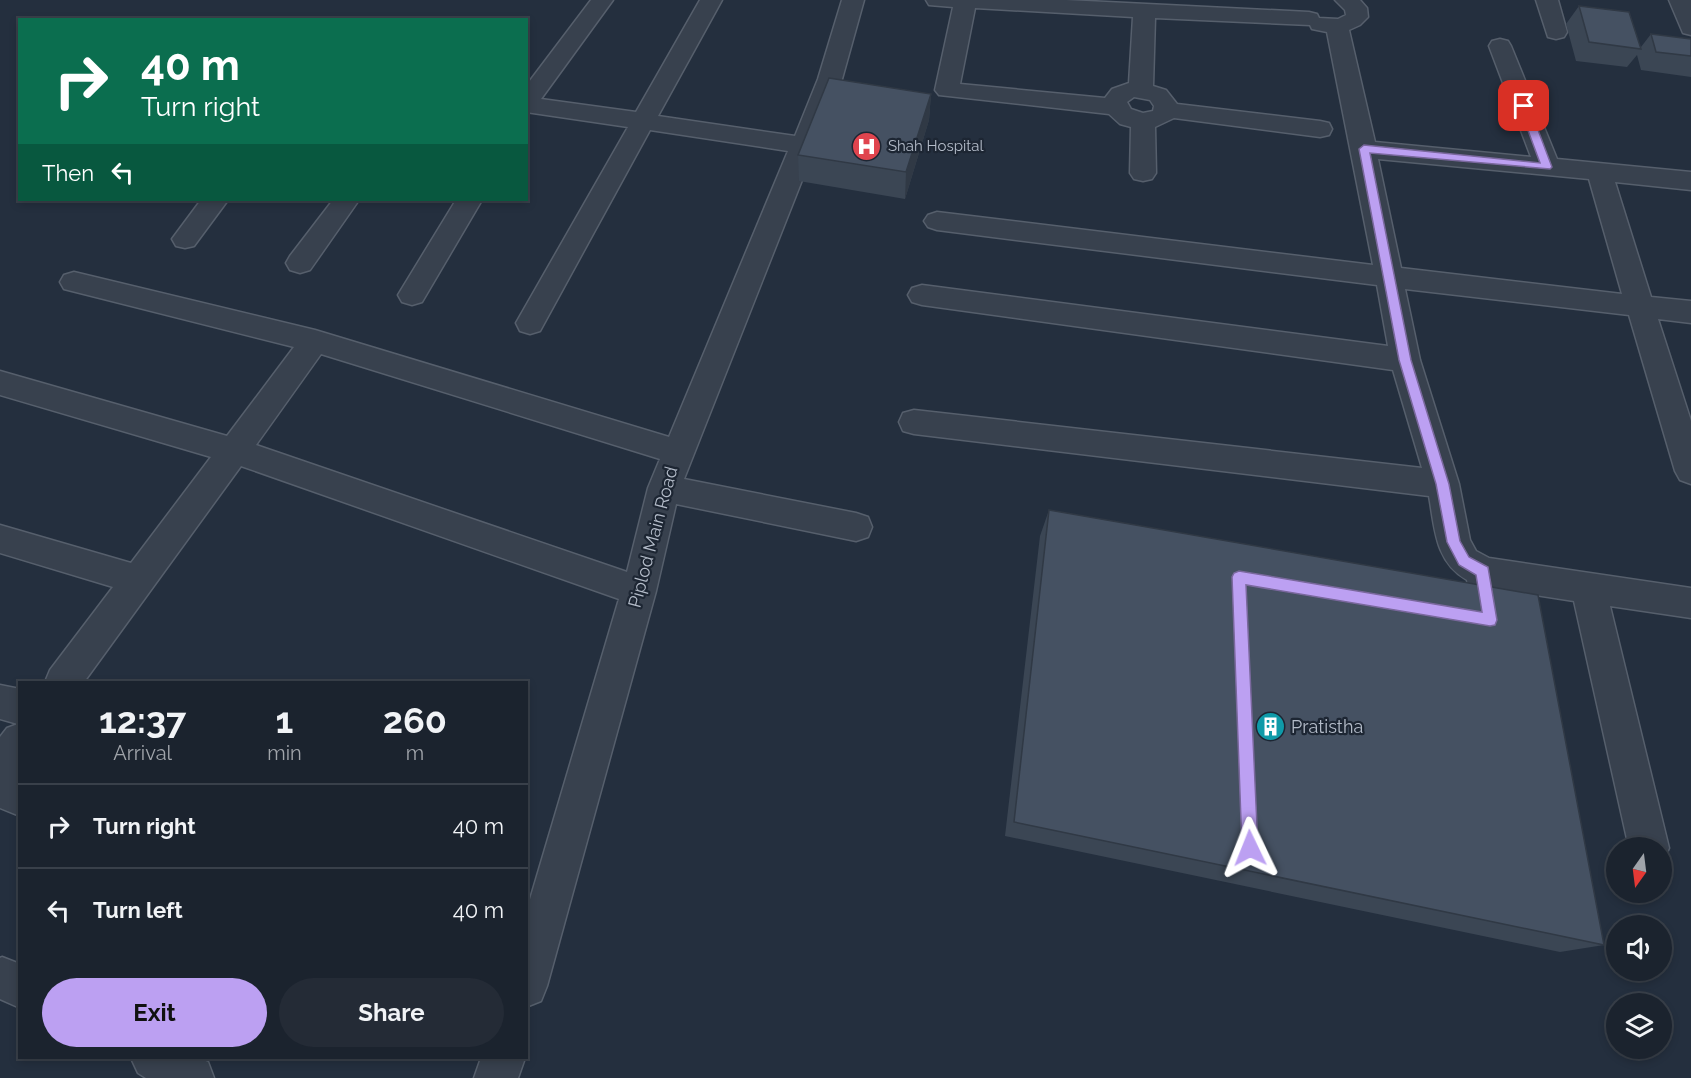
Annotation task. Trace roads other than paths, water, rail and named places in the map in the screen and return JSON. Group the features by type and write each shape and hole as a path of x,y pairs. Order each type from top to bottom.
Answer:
{"street":[{"path":"528,101 602,0"},
{"path":"530,322 711,0"},
{"name":"Piplod Main Road","path":"528,979 639,591 664,489 677,452 804,146 841,81 853,0"},
{"path":"937,0 1144,12 1303,8"},
{"path":"1258,0 1303,8 1322,24 1337,26 1349,24 1357,17 1356,8 1347,0"},
{"path":"1547,0 1556,32"},
{"path":"1680,0 1691,28"},
{"path":"965,2 947,90 1116,107 1126,117 1143,122 1159,119 1167,110"},
{"path":"1142,90 1144,12"},
{"path":"1337,26 1364,149 1405,360 1443,484 1454,542 1464,561 1483,572 1691,603"},
{"path":"1500,46 1547,167"},
{"path":"1116,107 1117,97 1121,93 1142,90 1158,95 1164,100 1167,110"},
{"path":"528,104 804,146"},
{"path":"1167,110 1320,129"},
{"path":"1143,122 1143,173"},
{"path":"1364,149 1691,181"},
{"path":"1599,172 1690,471"},
{"path":"185,239 214,201"},
{"path":"300,263 345,201"},
{"path":"412,295 468,201"},
{"path":"937,221 1691,312"},
{"path":"74,282 315,341 677,452"},
{"path":"922,295 1405,360"},
{"path":"64,681 315,341"},
{"path":"0,383 235,451 639,591"},
{"path":"914,422 1443,484"},
{"path":"664,489 856,527"},
{"path":"0,539 138,580"},
{"path":"1483,572 1473,617 1498,667"},
{"path":"1588,587 1646,837"},
{"path":"0,702 18,706"},
{"path":"0,767 18,744"},
{"path":"0,789 18,795"},
{"path":"155,1059 192,1078"},
{"path":"496,1078 503,1059"}],"place":[{"name":"Shah Hospital","path":"867,146"},
{"name":"Pratistha","path":"1270,727"}]}
